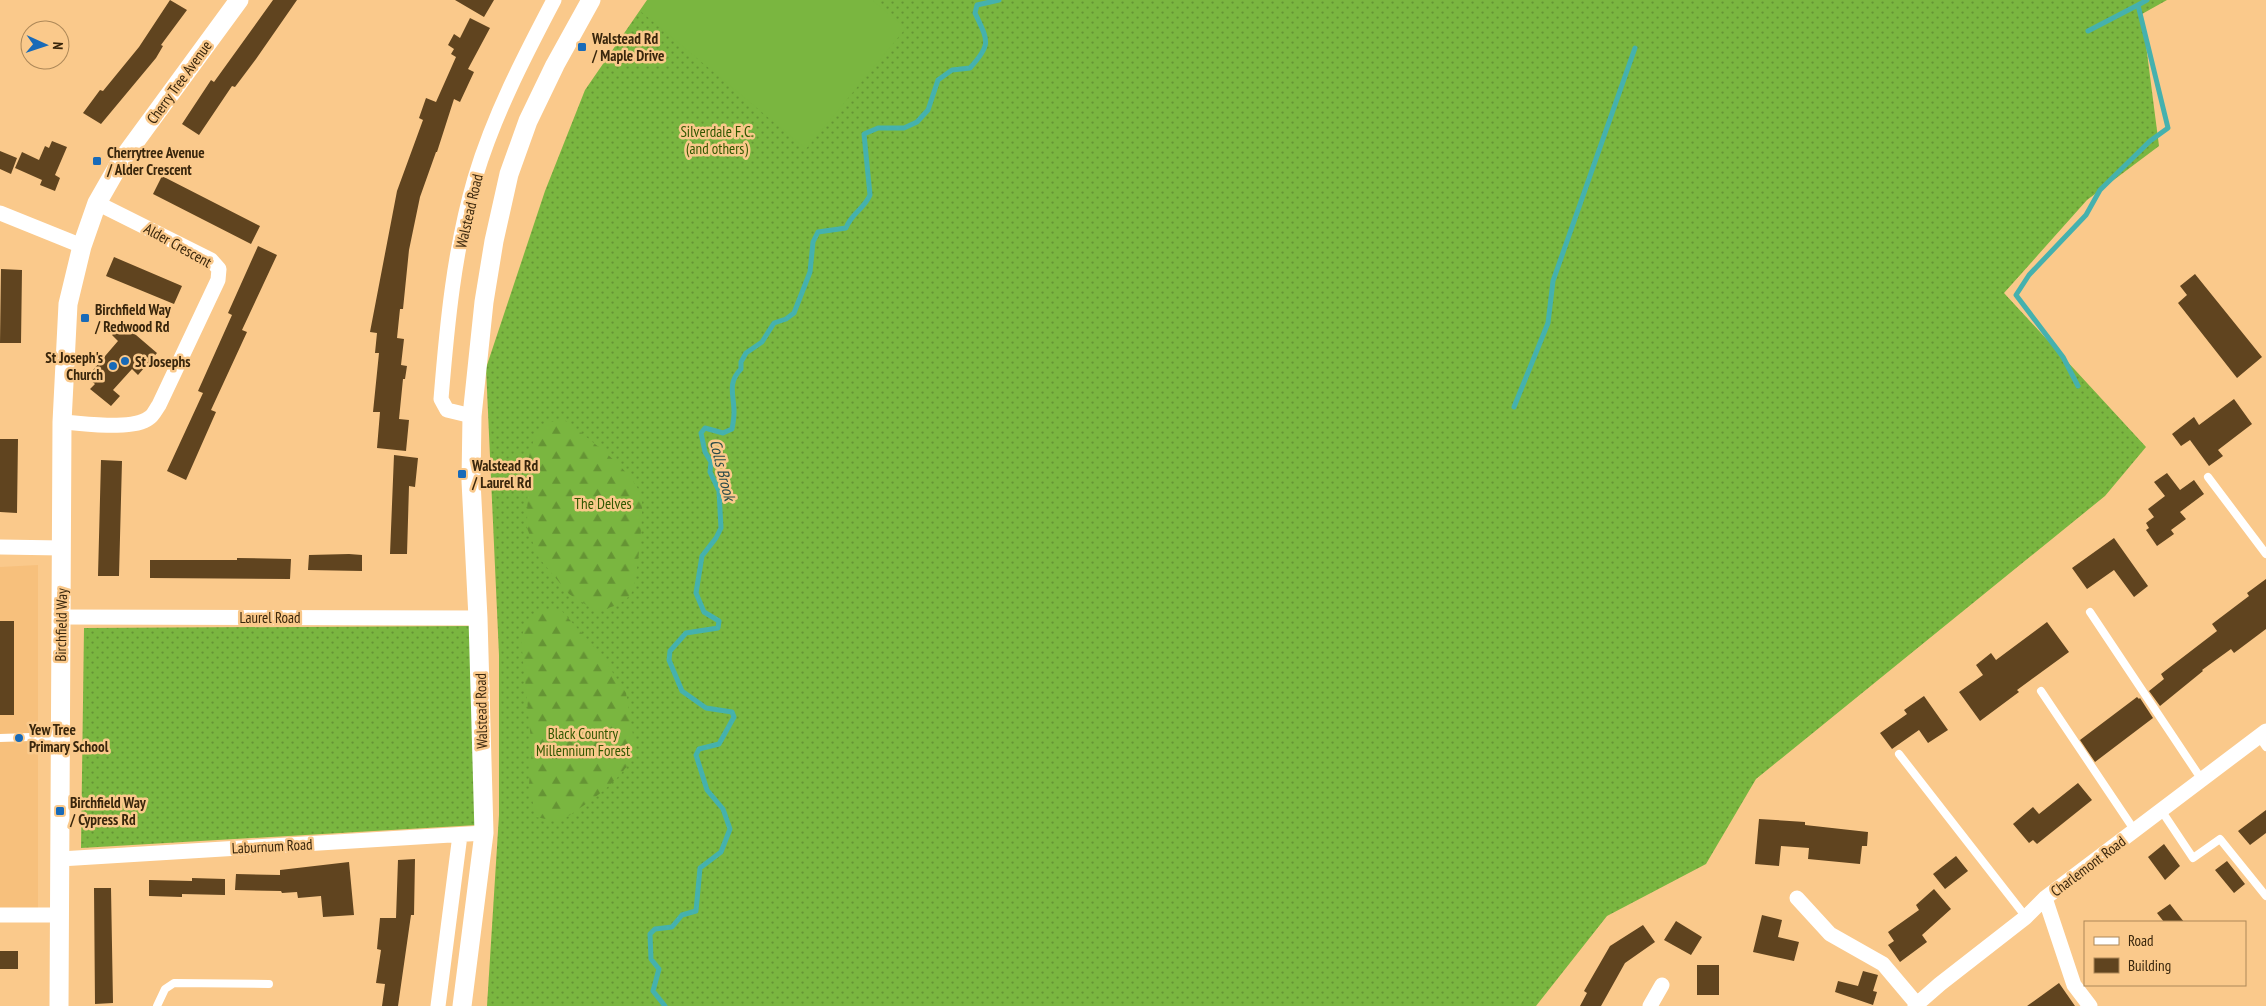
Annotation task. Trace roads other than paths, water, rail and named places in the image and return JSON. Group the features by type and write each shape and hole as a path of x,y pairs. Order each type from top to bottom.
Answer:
{"street":[{"name":"Walstead Road","path":"472,416 447,410 441,399 452,291 463,227 476,177 496,120 519,67 554,0"},
{"name":"Cherry Tree Avenue","path":"82,246 97,203 121,161 235,1"},
{"name":"Walstead Road","path":"462,1006 484,833 478,618 471,480 472,416 484,302 494,241 509,174 528,120 587,1"},
{"name":"Alder Crescent","path":"62,422 116,425 133,424 149,418 159,405 218,280 218,269 211,260 97,203"},
{"path":"0,213 82,246"},
{"name":"Birchfield Way","path":"59,1006 62,422 68,304 82,246"},
{"path":"0,548 62,548"},
{"name":"Laurel Road","path":"61,617 478,618"},
{"name":"Charlemont Road","path":"1916,1004 2026,918 2045,898 2202,780 2264,738"},
{"name":"Laburnum Road","path":"60,859 484,833"},
{"path":"438,1006 460,835"},
{"path":"1797,898 1830,934 1883,964 1916,1004"},
{"path":"2045,898 2074,984 2090,1006"},
{"path":"0,916 60,915"},
{"path":"1650,1006 1662,985"}],"lane":[{"path":"2208,477 2266,554"},
{"path":"2090,612 2202,780"},
{"path":"2041,691 2134,831"},
{"path":"0,738 60,736"},
{"path":"1899,754 2026,918"},
{"path":"2161,810 2193,858 2220,839 2266,896"},
{"path":"157,1006 165,989 174,983 269,984"}],"waterway":[{"name":"Colls Brook","path":"665,1006 653,991 659,969 651,959 650,934 655,929 672,927 682,915 696,911 700,868 721,852 730,829 723,809 707,790 696,755 699,749 719,744 734,717 732,712 706,708 682,691 669,660 670,651 686,633 718,628 719,621 704,612 696,593 702,556 721,528 719,491 710,472 711,462 705,452 701,433 705,428 723,433 732,429 734,412 732,389 734,379 741,369 741,362 746,353 762,342 774,323 786,319 794,313 810,272 813,242 818,232 846,228 870,195 864,134 878,128 904,128 917,122 928,110 938,80 952,70 970,68 982,53 986,42 975,13 977,5 999,0"},
{"path":"2078,386 2063,357 2016,295 2029,275 2086,215 2100,190 2150,141 2168,128 2138,5 2147,0"},
{"path":"2088,31 2138,5"},
{"path":"1514,407 1548,323 1553,281 1635,48"}],"place":[{"name":"Walstead Rd / Maple Drive","path":"582,47"},
{"name":"Cherrytree Avenue / Alder Crescent","path":"97,161"},
{"name":"Birchfield Way / Redwood Rd","path":"85,318"},
{"name":"St Josephs","path":"125,361"},
{"name":"St Joseph's Church","path":"113,366"},
{"name":"Walstead Rd / Laurel Rd","path":"462,474"},
{"name":"Yew Tree Primary School","path":"19,738"},
{"name":"Birchfield Way / Cypress Rd","path":"60,811"}],"park label":[{"name":"Silverdale F.C. (and others)","path":"717,140"},
{"name":"The Delves","path":"603,503"},
{"name":"Black Country Millennium Forest","path":"583,742"}]}
